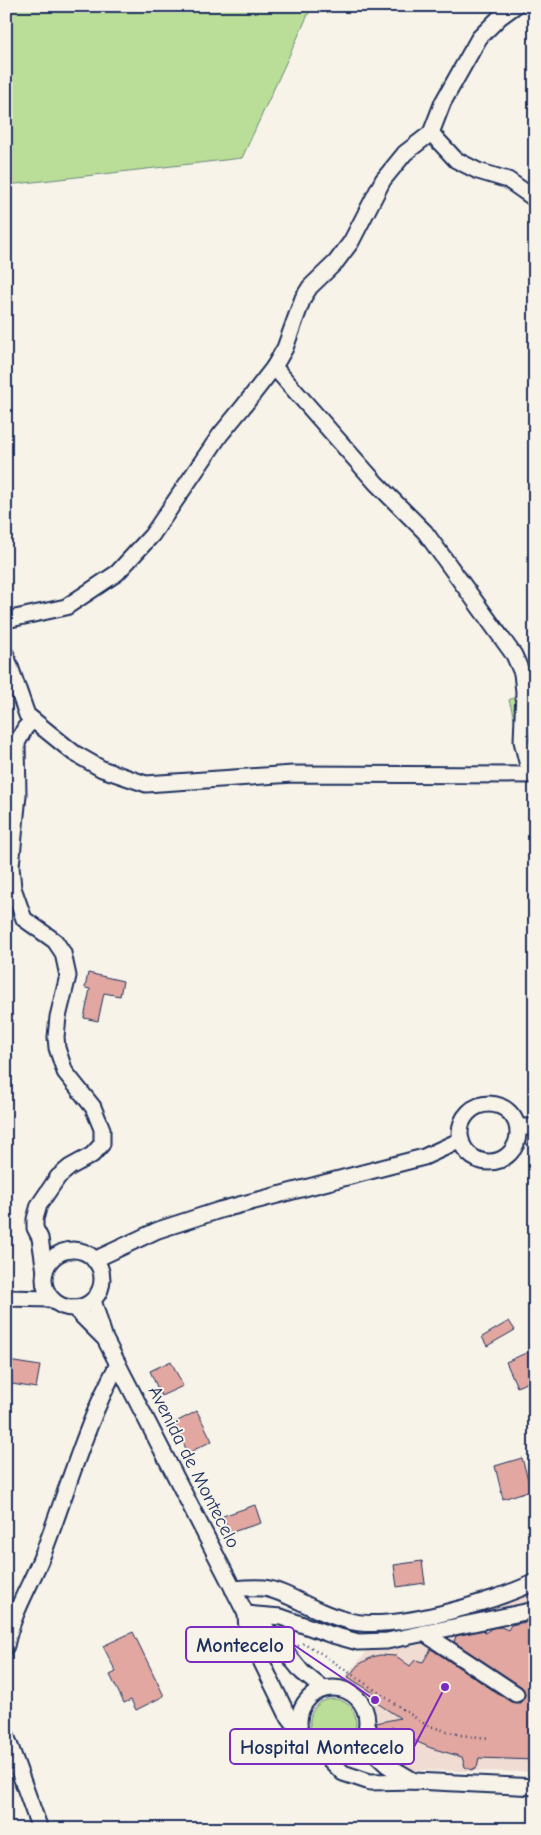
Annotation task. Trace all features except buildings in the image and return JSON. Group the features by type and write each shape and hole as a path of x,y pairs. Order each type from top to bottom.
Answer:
{"street":[{"path":"6,620 66,607 117,573 152,535 220,435 274,367 285,348 303,298 336,262 351,242 383,180 405,153 431,134 443,102 479,38 500,17 515,6"},
{"path":"431,134 456,160 478,171 508,180 535,200"},
{"path":"6,654 27,715 74,753 102,769 146,784 293,774 532,775 522,741 524,692 522,673 514,655 425,532 376,483 274,367"},
{"path":"33,720 25,728 17,743 18,795 11,866 13,888 24,919 55,941 63,952 68,976 58,1017 57,1048 65,1072 93,1107 102,1129 102,1144 92,1155 70,1167 58,1178 39,1205 35,1219 40,1238 47,1286 58,1304 74,1308 87,1304 97,1294 101,1273 94,1260 80,1251 62,1252 54,1257 48,1264 47,1286"},
{"path":"483,1104 501,1106 509,1111 518,1127 518,1137 514,1146 508,1154 500,1159 490,1161 472,1156 461,1140 462,1122 474,1108 483,1104"},
{"path":"518,1127 535,1127"},
{"path":"94,1260 158,1230 220,1210 424,1157 461,1140"},
{"path":"40,1238 62,1252"},
{"path":"6,1298 23,1298 47,1286"},
{"name":"Avenida de Montecelo","path":"93,1300 105,1338 246,1614 246,1632 287,1714 299,1730"},
{"name":"Avenida de Montecelo","path":"74,1308 105,1338"},
{"path":"6,1646 9,1630 29,1581 45,1549 104,1391 118,1364"},
{"path":"233,1589 264,1588 282,1593 320,1611 348,1621 365,1624 404,1621 460,1609 515,1592 535,1582"},
{"path":"246,1614 281,1617 358,1642 387,1641 535,1610"},
{"name":"Avenida de Montecelo","path":"246,1614 260,1621 302,1672 323,1689"},
{"path":"424,1634 516,1694"},
{"path":"368,1727 365,1737 358,1747 349,1754 327,1757 317,1753 303,1739 299,1730 299,1717 303,1705 312,1695 323,1689 346,1690 356,1696 363,1704 367,1715 373,1752 387,1765 415,1781"},
{"path":"6,1735 45,1828"},
{"path":"327,1757 343,1773 370,1782 415,1781 535,1787"}],"path":[{"path":"285,1652 304,1643 426,1725 460,1735 490,1738"}],"shaded area":[{"path":"535,1587 535,1772 406,1770 387,1760 376,1742 375,1710 369,1697 343,1678 364,1655 371,1630"}],"green space":[{"path":"6,6 312,6 242,158 7,185"},
{"path":"535,687 535,775 530,774 509,700"},
{"path":"333,1699 346,1703 352,1709 356,1722 352,1735 346,1741 333,1745 320,1741 314,1735 310,1722 314,1709 320,1703"}],"place":[{"name":"Hospital Montecelo","path":"445,1687"},
{"name":"Montecelo","path":"375,1700"}]}
